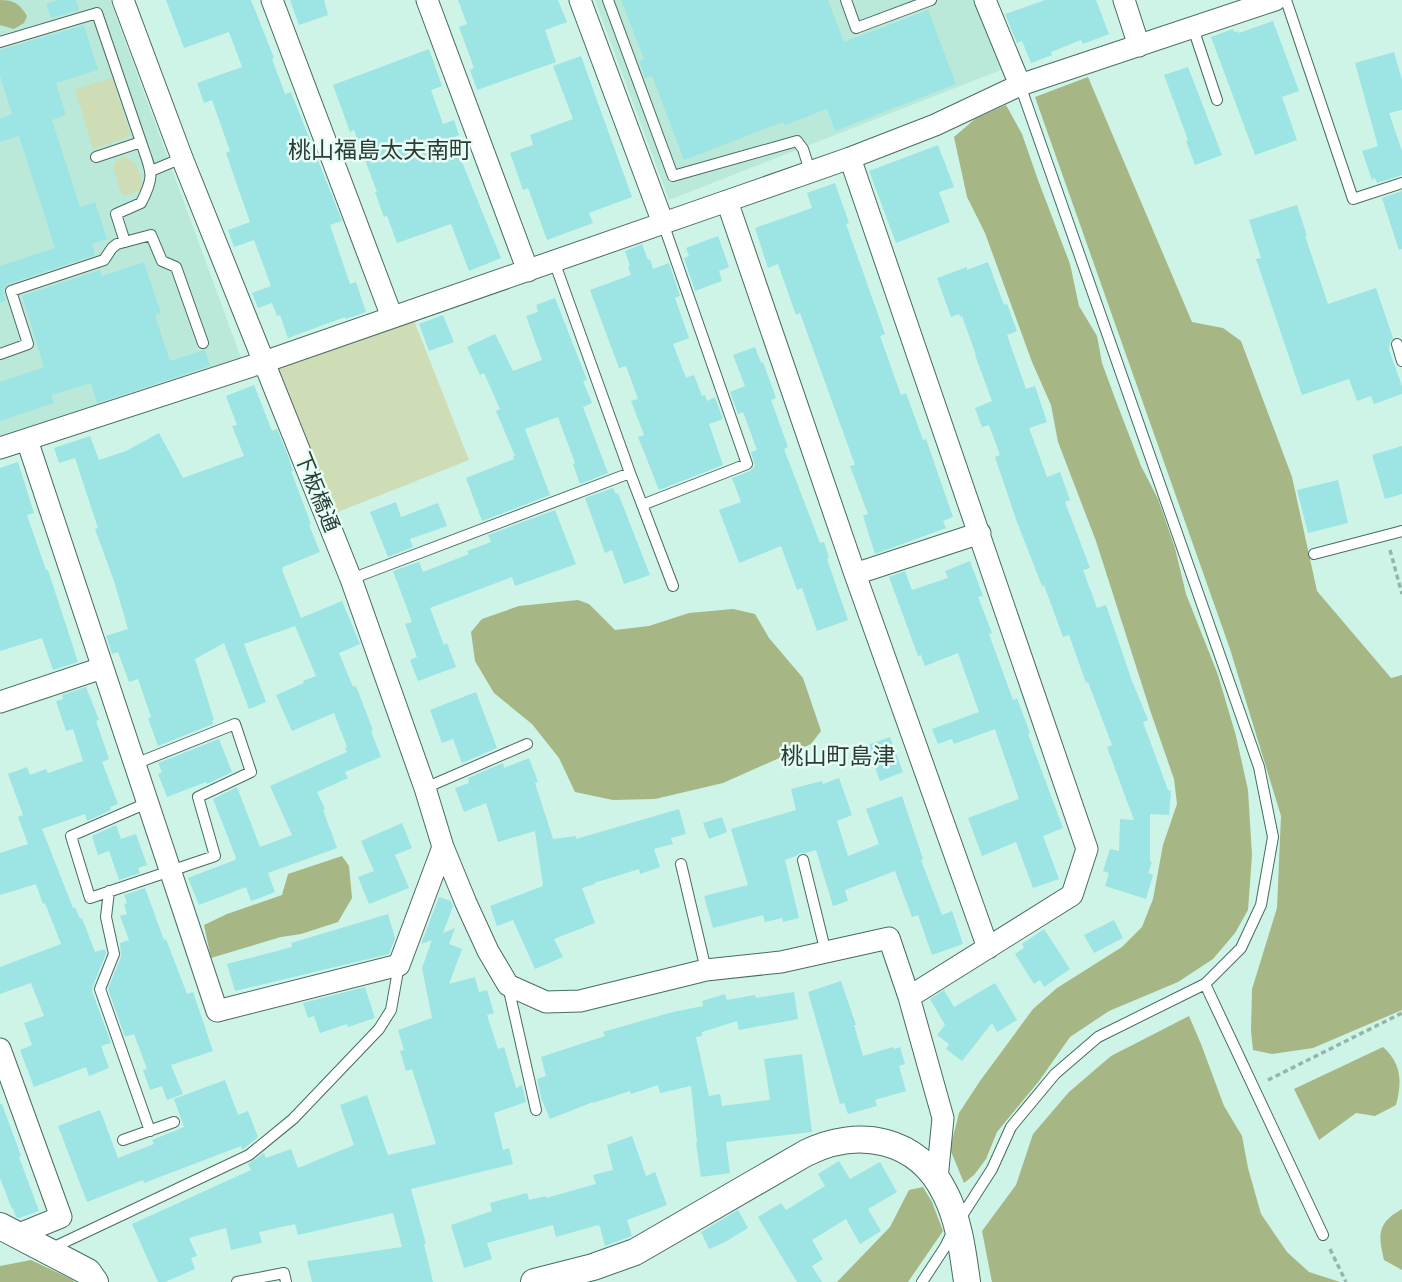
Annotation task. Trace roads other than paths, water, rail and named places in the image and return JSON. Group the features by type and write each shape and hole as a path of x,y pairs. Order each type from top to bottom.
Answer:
{"street":[{"name":"下板橋通","path":"122,0 182,158 351,579 425,788 443,847 488,951 508,985"},
{"path":"272,0 392,317"},
{"path":"427,0 527,271"},
{"path":"580,0 663,223"},
{"path":"985,0 1020,85"},
{"path":"1124,0 1139,46"},
{"path":"0,448 264,362 850,158 935,125 1020,85 1275,0"},
{"path":"850,158 1087,849 1072,895 909,997"},
{"path":"727,201 855,575 988,948"},
{"path":"27,440 216,1011 399,965 443,847"},
{"path":"855,575 980,533"},
{"path":"0,702 102,668"},
{"path":"508,985 546,1002 580,1001 706,970 781,962 889,938 909,997 943,1118 937,1179"},
{"path":"0,1049 61,1217 8,1230"},
{"path":"534,1282 593,1267 635,1252 821,1146 836,1141 869,1139 885,1143 914,1157 937,1179 946,1194 956,1225 967,1282"},
{"path":"8,1230 88,1272 95,1282"}],"lane":[{"path":"608,0 673,176 797,141 803,149 810,171"},
{"path":"846,0 856,28 931,0"},
{"path":"1286,0 1353,199 1402,183"},
{"path":"0,42 97,13 151,171 151,184 141,203 116,214 125,242"},
{"path":"1193,28 1217,100"},
{"path":"922,1282 992,1169 1011,1127 1055,1074 1098,1037 1205,984 1241,948 1261,905 1273,837 1259,767 1020,85"},
{"path":"96,157 141,142"},
{"path":"151,171 182,158"},
{"path":"642,505 747,464 663,223"},
{"path":"0,354 28,344 11,291 104,260 111,248 151,235 162,261 176,267 203,343"},
{"path":"554,261 673,586"},
{"path":"1397,344 1402,361"},
{"path":"351,579 630,473"},
{"path":"1314,554 1402,531"},
{"path":"135,764 235,724 251,772 198,797 215,856 90,898 71,836 148,803"},
{"path":"425,788 527,744"},
{"path":"803,860 826,953"},
{"path":"681,864 706,970"},
{"path":"108,891 106,916 114,954 100,989 150,1131"},
{"path":"47,1250 249,1155 293,1119 379,1029 390,1010 399,965"},
{"path":"1205,984 1323,1235"},
{"path":"508,985 536,1110"},
{"path":"122,1140 174,1122"},
{"path":"237,1282 284,1273 286,1282"}],"district":[{"name":"桃山福島太夫南町","path":"380,150"},
{"name":"桃山町島津","path":"838,756"}]}
